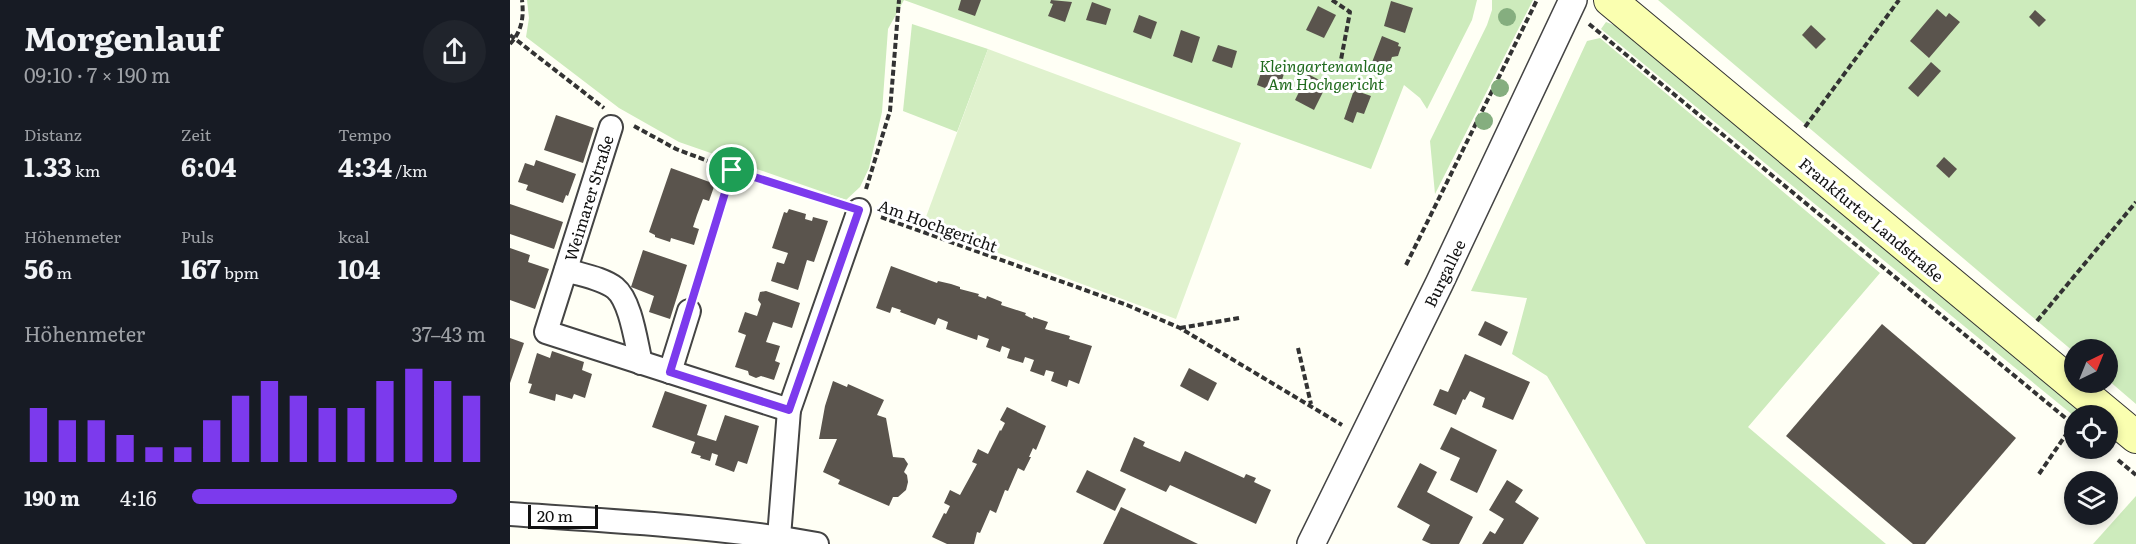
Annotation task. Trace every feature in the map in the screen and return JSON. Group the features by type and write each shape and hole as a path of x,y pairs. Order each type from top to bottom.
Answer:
{"main road":[{"name":"Frankfurter Landstraße","path":"1610,0 2136,437"}],"street":[{"name":"Burgallee","path":"1311,544 1439,284 1573,0"},
{"name":"Weimarer Straße","path":"614,119 546,332 789,410"},
{"path":"779,537 789,410 859,210"},
{"name":"Weimarer Straße","path":"566,270 603,281 621,294 626,304 641,363"},
{"path":"670,372 689,311"},
{"path":"510,514 649,524 779,537 818,544"}],"path":[{"path":"510,44 515,39 524,16 522,0"},
{"path":"859,210 888,121 893,94 899,0"},
{"path":"1332,0 1350,12 1340,65"},
{"path":"1406,265 1538,0"},
{"path":"1789,150 1899,0"},
{"path":"1592,28 2064,415"},
{"name":"Am Hochgericht","path":"510,35 614,119 676,148 732,170 859,210 1127,305 1180,328 1363,436"},
{"path":"689,311 732,170"},
{"path":"2020,342 2136,202"},
{"path":"1180,328 1239,318"},
{"path":"1298,348 1311,404"},
{"path":"2039,474 2064,438"}],"green space":[{"path":"527,0 904,0 888,29 882,112 869,168 860,187 846,200 679,142 619,108 526,37 529,18"},
{"name":"Kleingartenanlage Am Hochgericht","path":"904,0 1477,0 1472,20 1427,109 1420,98 1404,85 1371,169"},
{"path":"1492,0 1533,0 1435,194 1430,141 1487,25 1492,10"},
{"path":"1658,0 2136,0 2136,404 2118,389 2118,339 2064,339 2064,344"},
{"path":"1606,22 1622,28 2078,405 2064,405 2064,408 1601,29"},
{"path":"912,24 988,49 957,132 903,111"},
{"path":"1600,38 1880,273 1748,427 1886,544 1646,544 1547,376 1512,354 1527,298 1471,291 1587,41"},
{"path":"988,49 1241,143 1176,319 923,225"},
{"path":"2136,496 2136,544 2093,544 2110,525 2118,525 2118,516"}],"building":[{"path":"961,0 981,0 975,16 958,10"},
{"path":"1051,0 1072,2 1065,22 1048,16 1053,4 1050,3"},
{"path":"1391,1 1413,8 1405,33 1384,26"},
{"path":"1092,2 1111,9 1106,25 1086,20"},
{"path":"1318,6 1336,15 1324,38 1306,30"},
{"path":"1937,9 1946,17 1949,13 1960,22 1929,58 1910,41"},
{"path":"2035,10 2046,20 2039,27 2029,17"},
{"path":"1139,15 1157,22 1151,39 1133,32"},
{"path":"1811,25 1826,39 1816,49 1802,35"},
{"path":"1181,30 1200,37 1192,63 1173,56"},
{"path":"1382,36 1399,43 1398,46 1401,47 1398,56 1392,57 1387,71 1371,65"},
{"path":"1218,45 1237,51 1232,68 1212,61"},
{"path":"1265,60 1286,67 1278,93 1257,85"},
{"path":"1931,62 1941,71 1918,97 1908,88"},
{"path":"1308,74 1327,84 1314,110 1295,100"},
{"path":"1354,90 1371,96 1364,114 1357,112 1353,123 1344,119"},
{"path":"556,115 594,128 583,163 544,150"},
{"path":"1944,157 1957,169 1949,178 1936,166"},
{"path":"536,160 576,174 563,203 526,190 528,185 518,182 525,163 534,166"},
{"path":"671,168 715,184 709,201 703,199 697,215 693,227 699,229 694,245 671,238 670,242 655,237 649,232"},
{"path":"510,204 563,222 554,249 510,234"},
{"path":"789,209 806,214 805,219 812,221 813,217 828,221 814,262 807,260 798,290 771,281 777,262 784,264 788,253 772,248 784,212 787,213"},
{"path":"510,248 530,255 528,262 549,269 535,309 510,300"},
{"path":"643,250 687,265 670,319 649,312 654,296 631,287"},
{"path":"891,266 937,283 938,281 960,287 960,289 979,294 978,296 986,299 987,296 1002,302 1001,305 1026,313 1025,315 1033,319 1033,317 1048,322 1045,329 1070,336 1069,339 1092,346 1079,384 1069,380 1067,387 1051,381 1054,372 1046,370 1044,376 1030,371 1034,360 1025,357 1023,363 1007,358 1010,349 1002,346 1000,352 986,347 989,339 978,335 977,340 946,329 948,322 938,318 935,325 892,307 890,313 876,308"},
{"path":"766,291 800,303 792,328 773,322 766,342 780,346 775,361 780,363 774,380 761,376 756,378 749,375 748,371 735,367 746,335 738,332 745,312 757,316 761,304 758,300 760,292"},
{"path":"1485,321 1508,332 1501,346 1478,335"},
{"path":"1882,324 2016,438 1925,544 1913,544 1786,436"},
{"path":"510,338 524,343 510,383"},
{"path":"552,351 584,362 582,370 592,374 585,398 574,394 572,399 556,394 555,401 529,393 532,384 528,383 537,353 550,358"},
{"path":"1465,354 1530,382 1513,420 1482,407 1485,398 1470,391 1465,400 1463,399 1456,415 1433,405 1440,389 1448,392"},
{"path":"1189,368 1217,383 1208,401 1180,386"},
{"path":"833,381 847,387 848,384 884,400 877,415 886,418 893,457 904,458 908,464 904,472 908,482 906,490 898,497 893,497 889,506 838,484 840,480 823,472 837,439 819,439 825,406"},
{"path":"665,391 707,405 697,435 716,441 725,415 759,426 747,464 738,461 734,472 715,465 718,455 712,453 710,461 700,458 701,456 691,453 695,442 652,427"},
{"path":"1007,407 1046,426 1036,450 1033,448 1024,471 1018,468 1008,491 1005,490 996,513 990,510 980,533 977,532 974,544 947,544 932,537 950,506 944,503 950,490 960,495 977,464 972,462 978,449 988,454 1001,431 1005,423 1000,420"},
{"path":"1451,427 1497,450 1477,493 1450,480 1460,458 1440,449"},
{"path":"1134,437 1145,442 1143,446 1180,462 1185,451 1244,478 1246,474 1256,478 1254,482 1271,490 1256,524 1170,485 1166,492 1120,471"},
{"path":"1420,463 1437,472 1427,492 1473,517 1459,544 1431,544 1422,540 1430,525 1397,507"},
{"path":"1087,470 1126,489 1115,511 1076,492"},
{"path":"1507,480 1523,490 1515,502 1539,518 1523,544 1482,544 1490,531 1495,534 1504,519 1489,510"},
{"path":"1121,507 1198,544 1103,544"}],"route":[{"path":"732,170 859,210 789,410 670,372 732,170"}]}
